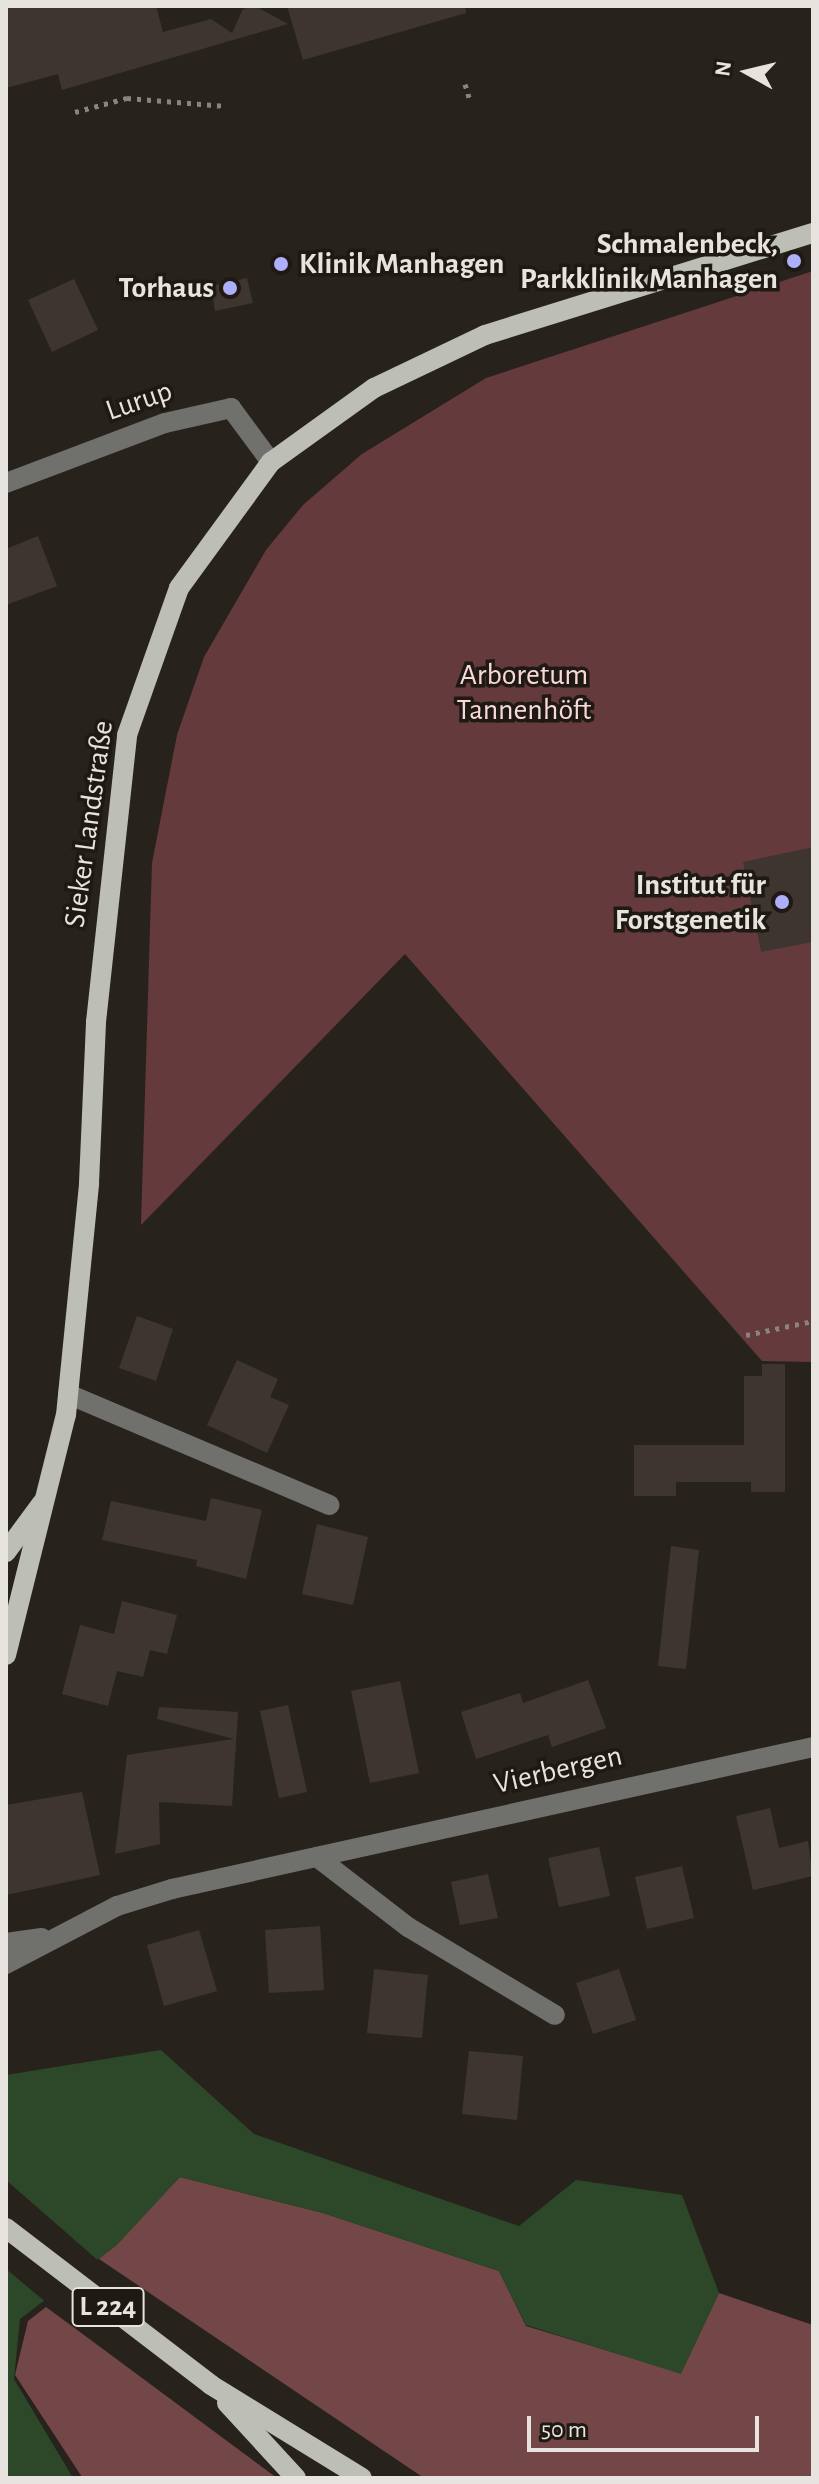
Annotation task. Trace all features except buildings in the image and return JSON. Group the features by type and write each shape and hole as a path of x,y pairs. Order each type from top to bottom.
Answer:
{"main road":[{"name":"Sieker Landstraße","path":"7,1648 13,1613 53,1486 68,1394 89,1183 96,1022 127,735 179,588 271,462 374,388 485,335 813,233"},
{"path":"6,1552 53,1486"},
{"name":"L 224","path":"6,2228 211,2385 362,2478"},
{"path":"211,2385 296,2478"}],"street":[{"name":"Lurup","path":"6,483 165,423 231,408 271,462"},
{"path":"68,1394 329,1505"},
{"name":"Vierbergen","path":"6,1964 50,1937 131,1902 317,1857 813,1747"},
{"path":"317,1857 408,1927 555,2015"},
{"name":"Vierbergen","path":"6,1943 50,1937"}],"path":[{"path":"465,84 470,100"},
{"path":"75,112 127,98 226,106"},
{"path":"746,1335 813,1321"}],"green space":[{"name":"Arboretum Tannenhöft","path":"813,271 813,1362 762,1361 405,954 141,1225 152,863 177,735 204,657 266,550 303,505 362,454 486,378"}],"shaded area":[{"path":"161,2050 254,2134 519,2226 576,2180 682,2195 719,2293 681,2374 526,2325 499,2271 323,2213 180,2177 117,2245 20,2319 14,2379 73,2478 6,2478 6,2075"},
{"path":"180,2177 323,2213 499,2271 526,2326 681,2373 719,2293 813,2325 813,2478 424,2478 99,2259"},
{"path":"46,2307 277,2478 82,2477 15,2375 28,2321"}],"pier":[{"path":"6,2180 101,2263 47,2303 6,2269"}],"place":[{"name":"Schmalenbeck, Parkklinik Manhagen","path":"794,261"},
{"name":"Klinik Manhagen","path":"281,264"},
{"name":"Torhaus","path":"230,288"},
{"name":"Institut für Forstgenetik","path":"782,902"}]}
